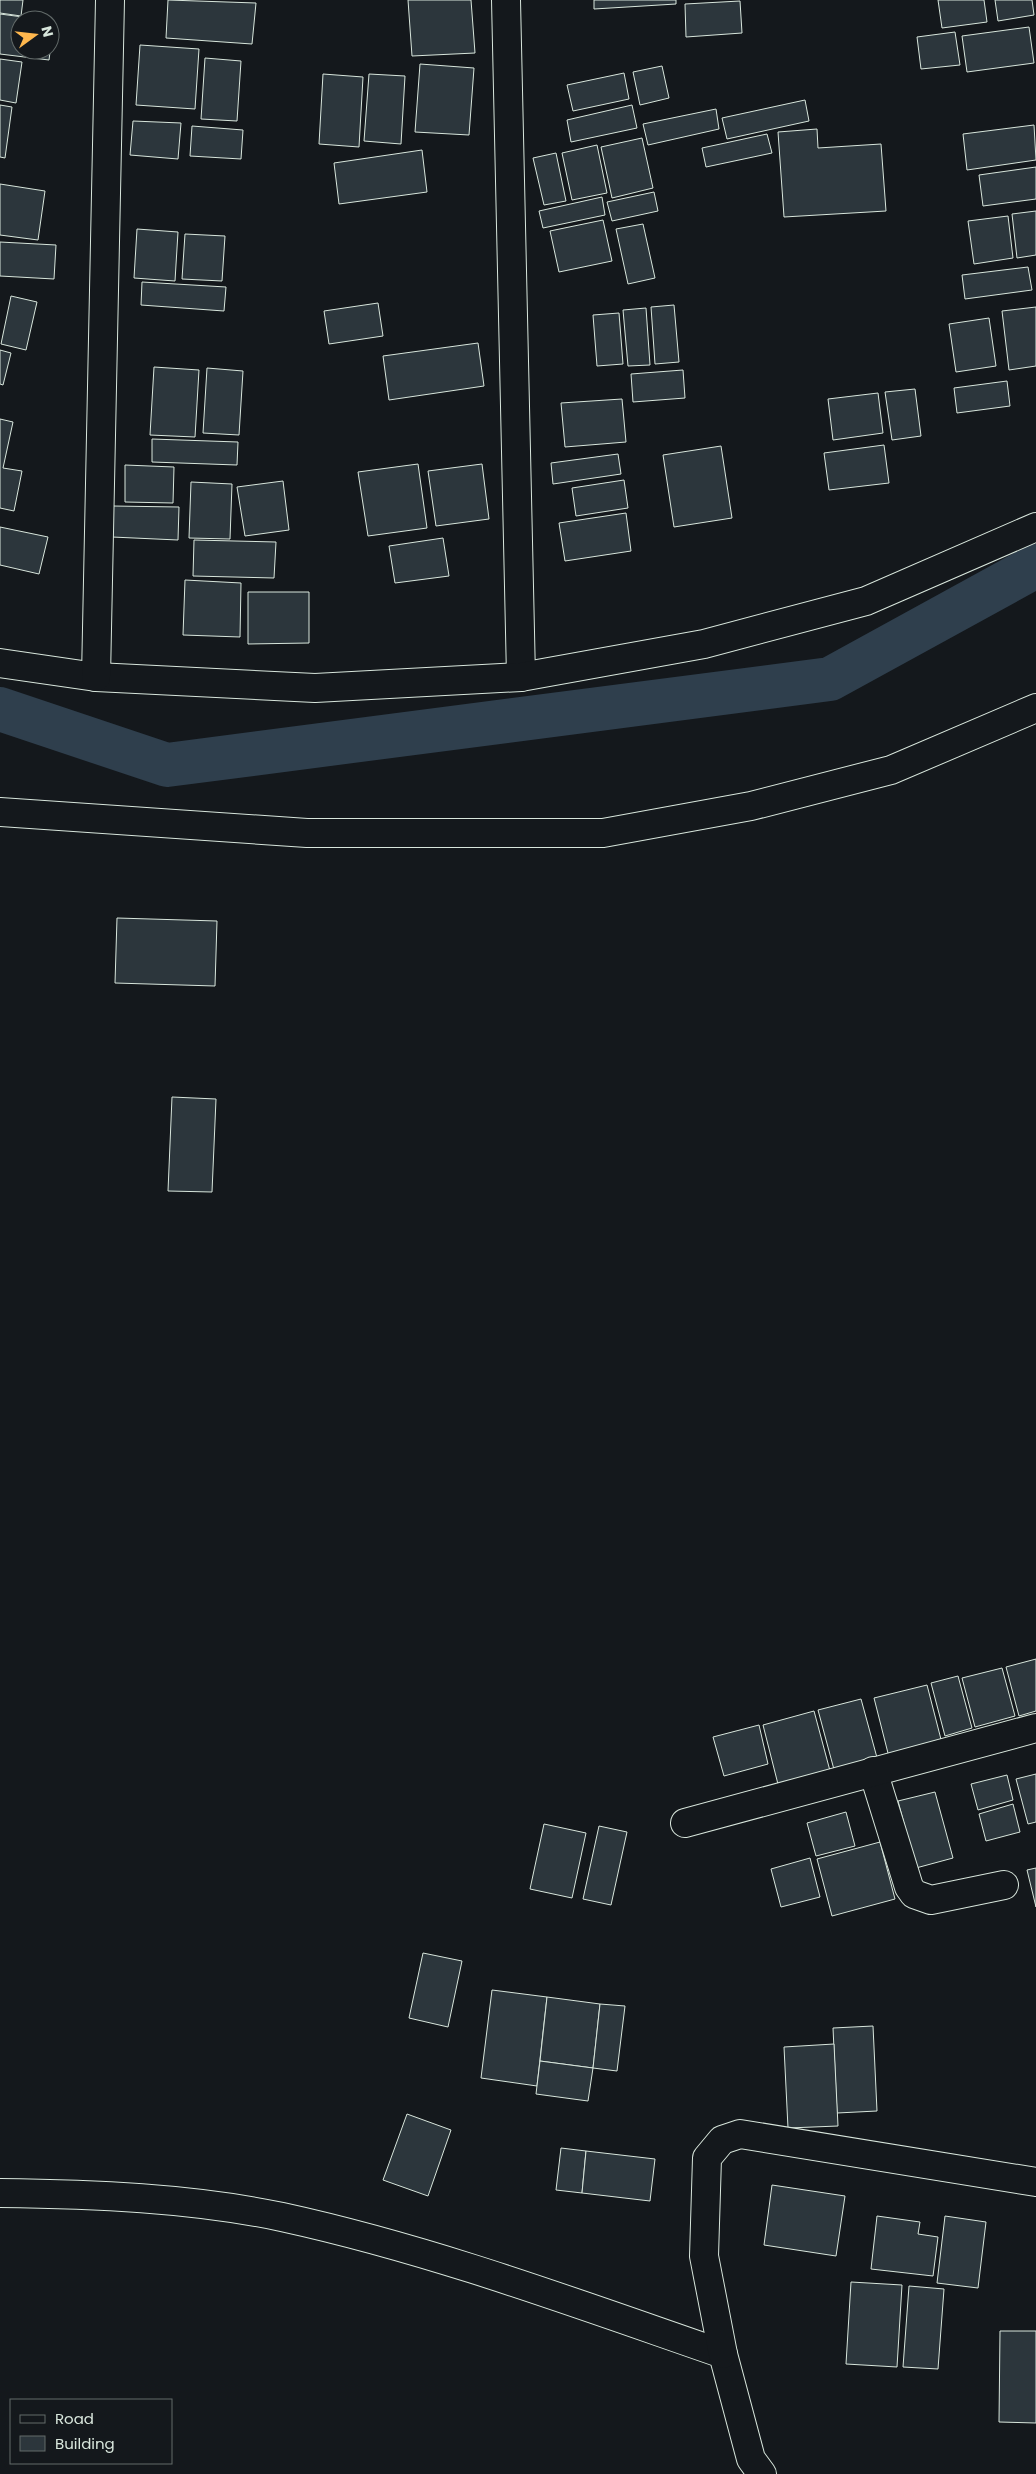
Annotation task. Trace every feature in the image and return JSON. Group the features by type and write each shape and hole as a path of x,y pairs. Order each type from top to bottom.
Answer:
{"street":[{"path":"96,677 110,0"},
{"path":"506,0 521,677"},
{"path":"0,663 96,677 315,688 521,677 704,644 866,601 1036,527"},
{"path":"0,812 307,833 603,833 751,806 891,770 1036,708"},
{"path":"685,1823 1036,1728"},
{"path":"873,1771 909,1887 914,1894 931,1900 1004,1885"},
{"path":"762,2474 751,2459 723,2354 704,2256 707,2158 722,2140 740,2134 1036,2182"},
{"path":"0,2193 185,2201 282,2217 461,2264 723,2354"}],"building":[{"path":"0,0 23,0 22,10 10,10 10,14 0,13"},
{"path":"168,0 256,3 252,44 166,38"},
{"path":"408,0 471,0 475,53 412,56"},
{"path":"594,0 676,0 676,4 594,9"},
{"path":"938,0 984,0 987,22 942,28"},
{"path":"995,0 1032,0 1034,15 998,21"},
{"path":"740,1 742,33 686,37 685,4"},
{"path":"0,14 10,15 10,55 0,54"},
{"path":"1029,27 1034,63 967,72 962,36"},
{"path":"955,32 960,65 921,69 917,37"},
{"path":"140,45 199,49 195,109 136,105"},
{"path":"205,58 241,61 237,121 201,119"},
{"path":"0,59 22,62 16,103 0,100"},
{"path":"420,64 474,68 469,135 415,132"},
{"path":"662,66 669,98 640,105 633,72"},
{"path":"624,73 629,99 573,111 567,85"},
{"path":"323,74 363,77 359,147 319,144"},
{"path":"369,74 405,76 401,144 364,141"},
{"path":"805,100 809,121 727,139 722,118"},
{"path":"0,105 12,107 5,158 0,157"},
{"path":"632,105 637,128 571,142 567,120"},
{"path":"716,109 719,129 648,145 643,124"},
{"path":"133,121 181,123 178,159 130,155"},
{"path":"1034,125 1036,160 967,170 963,134"},
{"path":"192,126 243,130 241,159 190,156"},
{"path":"817,129 818,148 881,144 886,211 784,217 778,132"},
{"path":"767,134 772,153 706,167 702,148"},
{"path":"642,138 653,188 612,198 601,147"},
{"path":"597,145 607,193 572,200 562,153"},
{"path":"422,150 427,192 339,204 334,163"},
{"path":"556,153 566,201 544,205 533,158"},
{"path":"1036,167 1036,199 983,206 979,175"},
{"path":"0,184 45,191 38,240 0,235"},
{"path":"654,192 658,211 612,221 607,202"},
{"path":"602,197 605,215 543,228 539,211"},
{"path":"1036,211 1036,255 1017,258 1012,214"},
{"path":"1008,216 1013,258 974,264 968,221"},
{"path":"603,220 612,261 559,272 550,231"},
{"path":"643,224 655,278 628,284 616,229"},
{"path":"137,229 178,232 175,281 134,278"},
{"path":"185,234 225,236 222,281 182,279"},
{"path":"0,242 56,245 54,279 0,276"},
{"path":"1028,267 1032,290 965,299 962,275"},
{"path":"142,282 226,287 224,311 141,305"},
{"path":"11,296 37,302 26,350 1,344"},
{"path":"378,303 383,336 329,344 324,311"},
{"path":"674,305 679,362 655,364 651,307"},
{"path":"1036,307 1036,366 1009,370 1002,311"},
{"path":"646,308 650,365 628,366 623,310"},
{"path":"619,313 623,364 597,366 593,315"},
{"path":"989,318 996,366 956,372 949,324"},
{"path":"478,343 484,386 389,400 383,356"},
{"path":"0,350 11,353 3,385 0,384"},
{"path":"154,367 199,370 195,437 150,435"},
{"path":"207,368 243,371 239,435 203,433"},
{"path":"683,370 685,398 633,402 631,374"},
{"path":"1007,381 1010,406 957,413 954,388"},
{"path":"915,389 921,436 892,440 885,392"},
{"path":"878,393 883,433 833,440 828,399"},
{"path":"622,399 626,442 565,447 561,403"},
{"path":"0,419 13,422 3,468 22,471 14,511 0,508"},
{"path":"152,439 238,442 237,465 152,462"},
{"path":"884,445 889,483 829,490 824,453"},
{"path":"721,446 732,518 674,527 663,455"},
{"path":"618,454 621,474 553,484 551,463"},
{"path":"418,464 427,528 368,536 358,472"},
{"path":"482,464 489,519 436,526 428,471"},
{"path":"125,465 174,467 173,503 125,502"},
{"path":"624,480 628,508 576,516 572,488"},
{"path":"283,481 289,530 245,536 237,487"},
{"path":"191,482 232,484 230,539 189,538"},
{"path":"113,506 179,507 178,540 112,537"},
{"path":"626,513 631,551 565,561 559,523"},
{"path":"0,527 48,537 39,574 0,565"},
{"path":"443,538 449,576 395,583 389,546"},
{"path":"194,540 276,542 274,578 193,576"},
{"path":"185,580 241,583 240,637 183,635"},
{"path":"248,592 309,592 309,643 248,644"},
{"path":"117,918 217,921 215,986 115,983"},
{"path":"172,1097 216,1099 212,1192 168,1191"},
{"path":"1036,1659 1036,1711 1019,1716 1006,1667"},
{"path":"1002,1668 1015,1716 975,1727 962,1678"},
{"path":"958,1676 972,1728 945,1736 931,1683"},
{"path":"927,1685 944,1751 891,1765 874,1698"},
{"path":"861,1699 879,1765 836,1777 818,1710"},
{"path":"814,1711 833,1782 781,1796 763,1725"},
{"path":"759,1725 768,1764 724,1776 713,1737"},
{"path":"1036,1774 1036,1822 1028,1824 1016,1779"},
{"path":"1007,1775 1013,1800 978,1810 971,1784"},
{"path":"935,1792 953,1858 916,1868 898,1801"},
{"path":"1013,1804 1020,1832 986,1841 979,1814"},
{"path":"846,1812 855,1846 816,1856 807,1823"},
{"path":"544,1824 586,1833 572,1898 530,1889"},
{"path":"599,1826 627,1832 611,1905 583,1899"},
{"path":"880,1842 895,1899 832,1916 817,1859"},
{"path":"810,1858 820,1897 781,1907 771,1869"},
{"path":"1036,1868 1036,1907 1027,1870"},
{"path":"423,1953 462,1961 448,2027 409,2018"},
{"path":"492,1990 547,1997 537,2086 481,2078"},
{"path":"547,1997 600,2004 593,2068 540,2061"},
{"path":"600,2004 625,2006 617,2071 593,2068"},
{"path":"873,2026 877,2111 837,2113 833,2028"},
{"path":"834,2044 838,2126 788,2128 784,2047"},
{"path":"540,2061 593,2068 588,2101 536,2094"},
{"path":"407,2114 451,2130 428,2196 383,2180"},
{"path":"561,2148 586,2151 582,2193 556,2190"},
{"path":"586,2151 655,2159 650,2201 582,2193"},
{"path":"772,2185 845,2196 836,2256 764,2245"},
{"path":"877,2216 920,2222 918,2234 938,2237 933,2276 871,2269"},
{"path":"945,2216 986,2222 978,2288 937,2283"},
{"path":"851,2282 902,2285 897,2367 846,2364"},
{"path":"909,2286 944,2289 938,2369 903,2367"},
{"path":"1000,2331 1036,2331 1036,2423 999,2422"}],"waterway":[{"path":"0,709 167,765 830,679 1036,566"}]}
